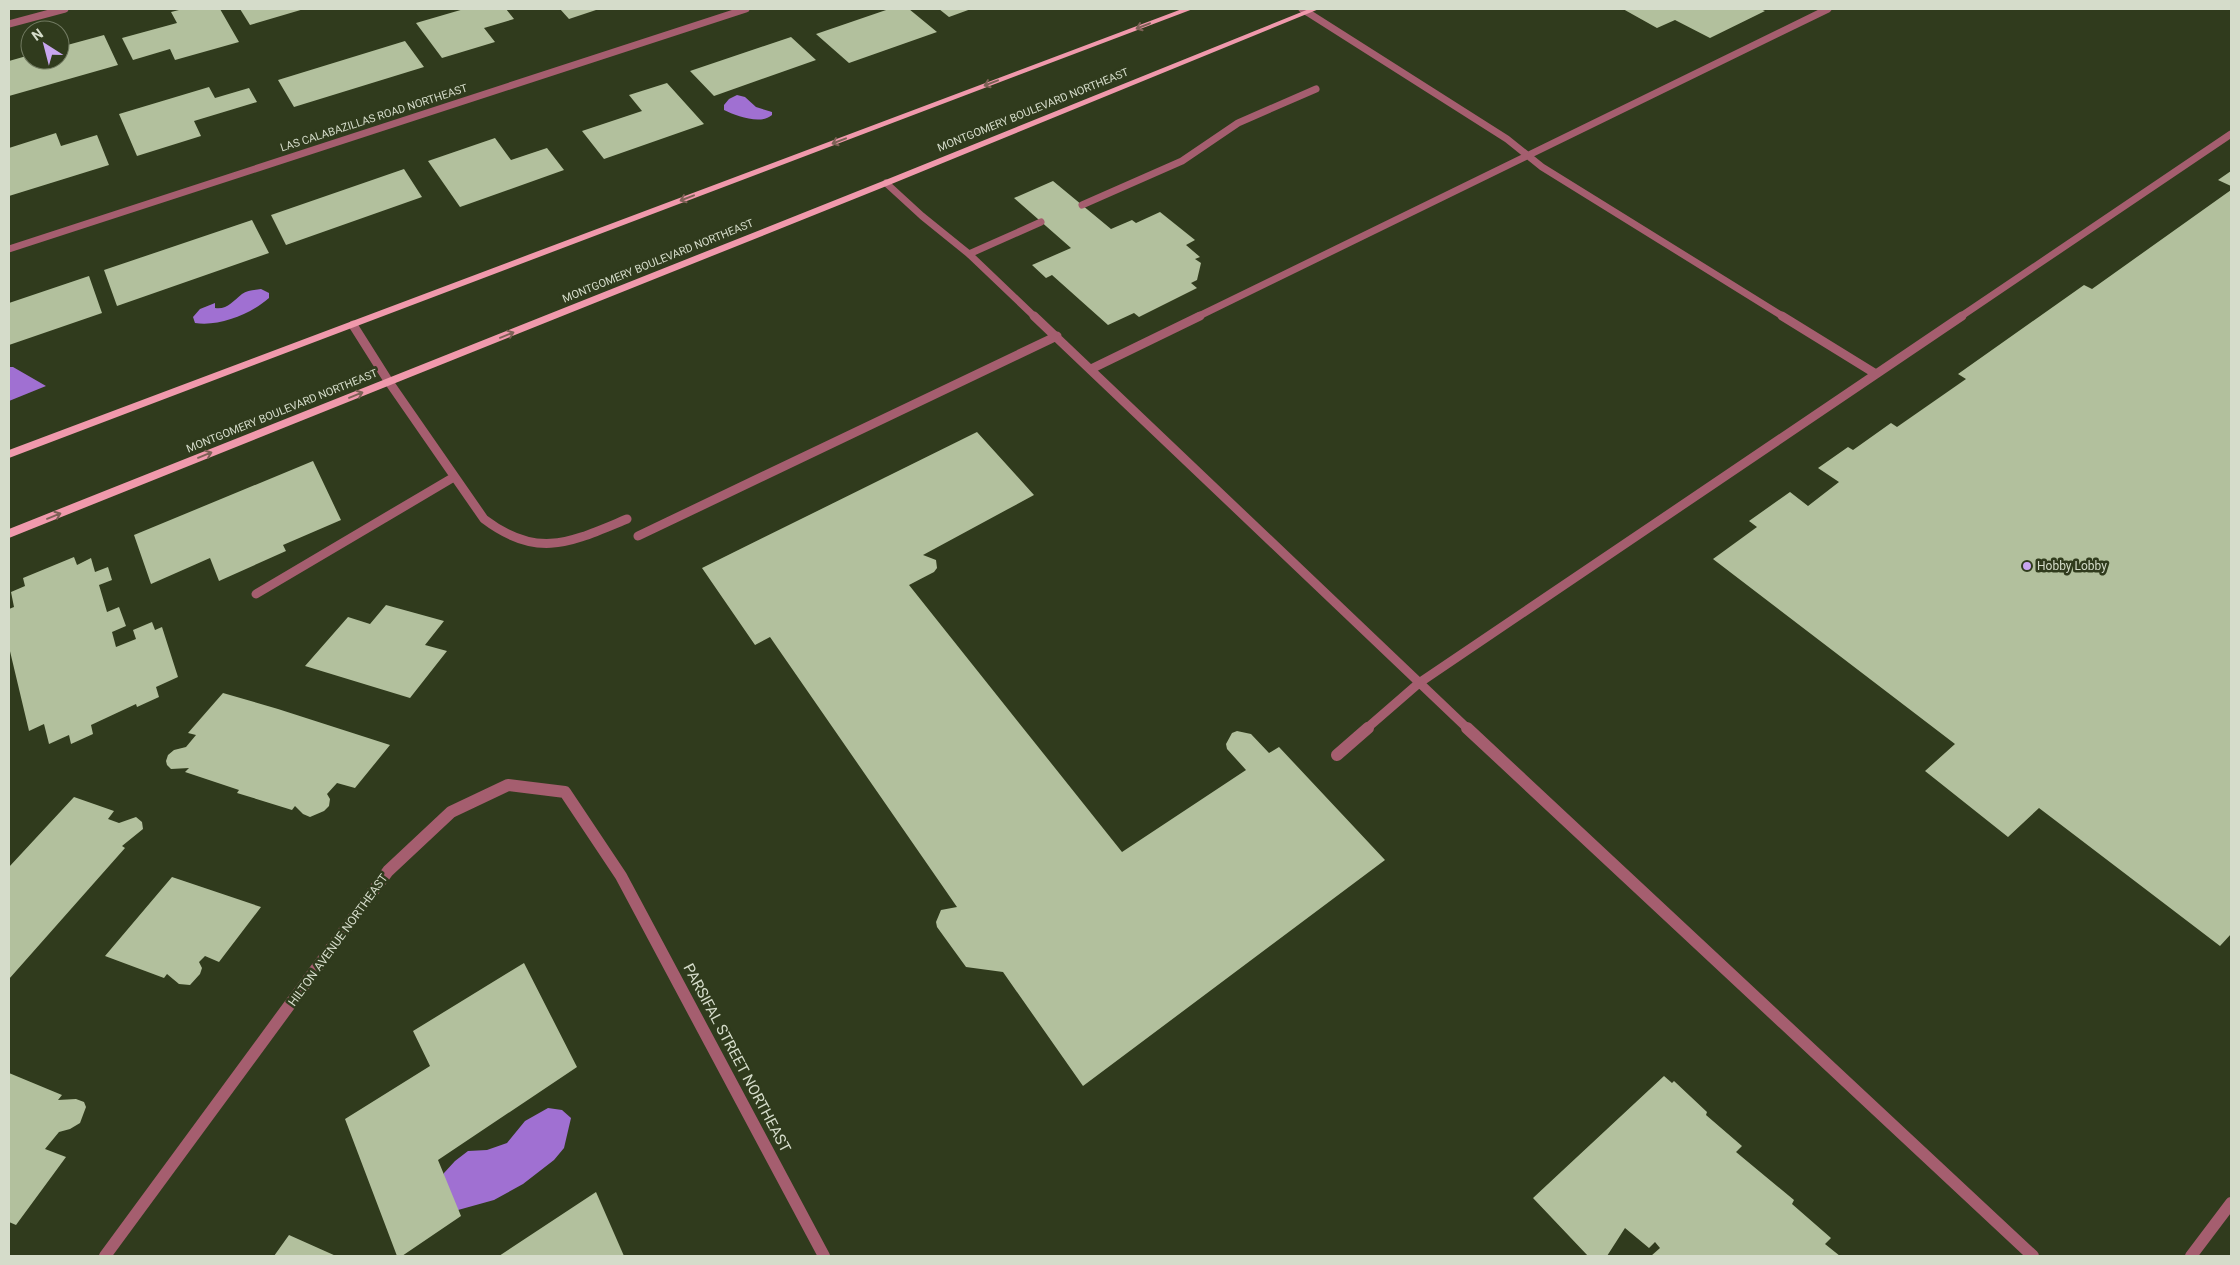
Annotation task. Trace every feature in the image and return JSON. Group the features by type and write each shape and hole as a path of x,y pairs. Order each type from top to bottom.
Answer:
{"main road":[{"path":"9,454 1189,9"},
{"name":"MONTGOMERY BOULEVARD NORTHEAST","path":"9,534 886,183 1308,10"}],"street":[{"path":"9,24 65,9"},
{"name":"LAS CALABAZILLAS ROAD NORTHEAST","path":"9,249 746,9"},
{"path":"1091,369 1828,9"},
{"path":"1308,10 1507,139 1542,167 1876,374"},
{"path":"1082,205 1182,161 1238,123 1316,89"},
{"path":"1337,756 1419,683 2231,134"},
{"path":"886,183 922,216 969,254 1057,336 1419,683 2033,1256"},
{"path":"969,254 1041,222"},
{"path":"353,325 389,382 484,520 503,533 529,543 555,542 582,537 627,519"},
{"path":"638,536 1057,336"},
{"path":"256,594 454,477"},
{"name":"HILTON AVENUE NORTHEAST","path":"105,1256 388,871 451,812 508,785 565,792 621,876"},
{"name":"PARSIFAL STREET NORTHEAST","path":"621,876 824,1256"},
{"path":"2191,1256 2231,1203"}],"shaded area":[{"path":"737,95 745,97 756,107 772,112 772,115 767,118 755,119 735,115 724,110 724,105 729,99"},
{"path":"261,289 269,293 269,298 244,314 214,323 195,323 193,317 200,309 215,303 215,308 223,308 244,293"},
{"path":"9,367 13,367 46,386 9,401"},
{"path":"548,1108 562,1110 571,1118 564,1148 554,1160 523,1184 494,1200 458,1210 438,1186 444,1173 468,1151 487,1150 507,1143 525,1121"}],"building":[{"path":"183,9 220,9 239,42 175,60 170,49 133,60 122,38 177,23 171,12"},
{"path":"240,9 304,9 250,25"},
{"path":"464,9 506,9 514,19 484,28 495,42 442,58 416,23"},
{"path":"560,9 599,9 569,19"},
{"path":"889,9 909,9 937,32 849,63 816,34"},
{"path":"939,9 971,9 949,17"},
{"path":"1623,9 1760,9 1765,11 1710,38 1675,20 1657,28"},
{"path":"104,35 118,65 9,96 9,61 20,58 20,70 70,70 70,44"},
{"path":"791,37 816,60 714,96 690,71"},
{"path":"405,41 424,67 294,107 278,80"},
{"path":"667,83 704,124 604,159 582,131 642,111 629,95"},
{"path":"209,87 215,98 249,88 257,102 194,121 201,136 137,156 119,114"},
{"path":"56,133 61,146 97,135 109,165 9,196 9,148"},
{"path":"495,138 511,160 547,148 564,170 460,207 428,161"},
{"path":"404,169 422,197 286,245 271,215"},
{"path":"2231,171 2231,186 2218,180"},
{"path":"1053,181 1111,229 1132,220 1136,223 1160,212 1195,240 1186,245 1200,257 1195,259 1201,263 1197,280 1191,283 1197,288 1139,317 1134,313 1108,325 1052,275 1046,278 1032,265 1071,248 1014,198"},
{"path":"2231,190 2231,934 2220,946 2039,808 2008,837 1925,771 1955,744 1713,559 1757,527 1749,521 1790,492 1808,506 1839,482 1818,468 1848,447 1853,450 1891,423 1897,427 1966,379 1958,374 2084,285 2092,289"},
{"path":"252,220 269,253 117,306 104,270"},
{"path":"89,276 102,313 9,345 9,303"},
{"path":"977,432 1034,495 923,555 936,560 937,568 934,572 909,585 1122,852 1246,770 1227,749 1226,744 1232,733 1237,731 1251,734 1269,753 1279,747 1385,860 1083,1086 1003,972 966,967 937,927 936,922 941,910 957,907 770,637 755,645 702,568"},
{"path":"313,461 341,520 283,545 286,551 219,581 210,558 151,584 134,535"},
{"path":"74,557 77,565 91,558 95,572 108,567 112,580 99,585 107,612 119,607 126,626 112,632 116,647 136,639 133,630 152,622 155,630 162,627 178,677 156,687 159,697 137,707 136,704 91,725 93,734 71,744 69,735 49,744 44,724 29,731 9,647 9,609 14,607 11,592 25,586 23,578"},
{"path":"386,605 444,621 425,645 447,651 410,698 305,666 348,617 370,624"},
{"path":"223,693 390,745 355,788 337,783 327,794 330,799 329,806 324,811 310,817 303,814 295,806 292,810 237,793 239,790 185,772 189,768 171,769 167,765 168,755 174,750 186,747 196,735 188,733"},
{"path":"74,797 114,811 108,819 119,823 136,817 142,822 143,829 122,846 125,848 9,979 9,867"},
{"path":"172,877 261,907 219,962 205,956 199,962 202,968 200,974 190,985 179,984 167,974 164,978 105,956"},
{"path":"524,963 577,1067 438,1160 461,1216 402,1256 397,1256 345,1119 430,1066 413,1031"},
{"path":"9,1073 62,1095 58,1100 76,1099 84,1102 86,1107 80,1123 70,1129 59,1132 45,1149 66,1157 16,1225 9,1222"},
{"path":"1664,1076 1672,1083 1674,1081 1707,1112 1706,1115 1742,1146 1736,1152 1794,1200 1792,1204 1831,1238 1825,1244 1840,1256 1651,1256 1660,1248 1655,1242 1649,1248 1625,1228 1607,1256 1588,1256 1533,1198"},
{"path":"596,1192 624,1256 499,1256"},
{"path":"289,1235 336,1256 274,1256"}],"place":[{"name":"Hobby Lobby","path":"2027,566"}]}
